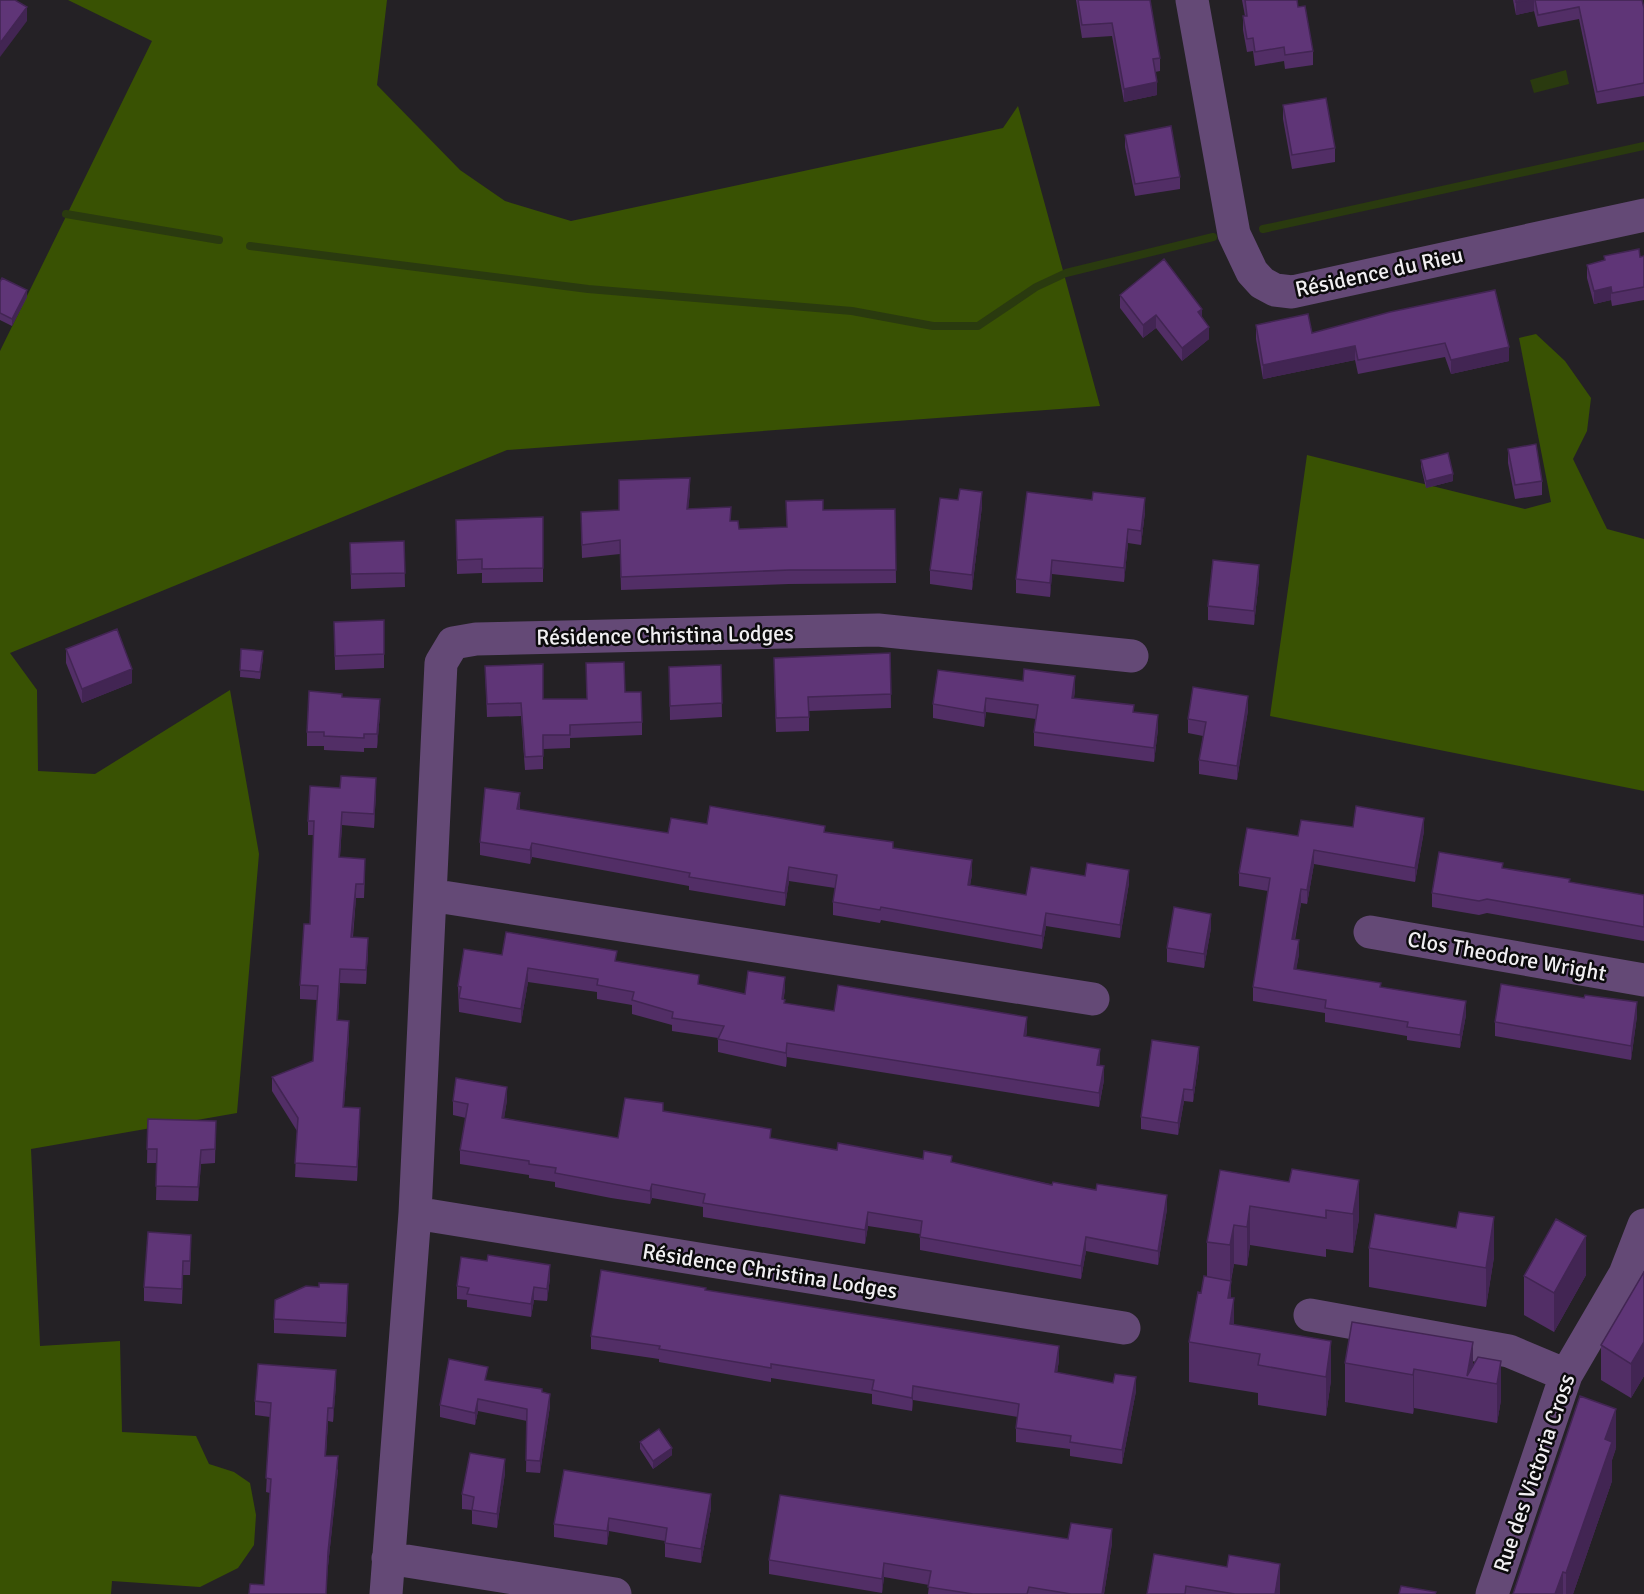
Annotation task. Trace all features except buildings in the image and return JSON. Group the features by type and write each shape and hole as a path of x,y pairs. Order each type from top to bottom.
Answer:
{"street":[{"name":"Résidence du Rieu","path":"1192,0 1234,234 1252,272 1262,283 1275,290 1292,292 1644,215"},
{"name":"Résidence Christina Lodges","path":"386,1594 415,1213 441,663 453,643 476,639 878,630 1132,656"},
{"path":"430,895 1093,999"},
{"name":"Clos Theodore Wright","path":"1370,932 1644,980"},
{"name":"Résidence Christina Lodges","path":"415,1213 1125,1328"},
{"name":"Rue des Victoria Cross","path":"1492,1594 1566,1375 1625,1274 1644,1225"},
{"path":"1310,1315 1509,1351 1566,1375"},
{"path":"388,1558 615,1594"}],"shaded area":[{"path":"68,0 387,0 377,85 460,170 505,201 571,221 1003,128 1018,106 1100,406 507,450 10,653 37,690 38,771 95,774 230,690 259,854 237,1113 31,1149 40,1346 120,1341 122,1432 196,1436 209,1464 234,1472 250,1483 256,1515 254,1545 238,1568 200,1587 112,1581 111,1594 0,1594 0,351 152,41"},
{"path":"1566,70 1569,84 1534,93 1530,80"},
{"path":"1536,334 1565,361 1591,398 1587,431 1573,459 1607,529 1644,539 1644,791 1270,716 1307,455 1525,509 1551,502 1519,338"}],"waterway":[{"path":"1263,229 1644,146"},
{"path":"66,214 219,240"},
{"path":"250,246 588,289 852,311 933,326 978,326 1036,287 1066,273 1213,237"}]}
